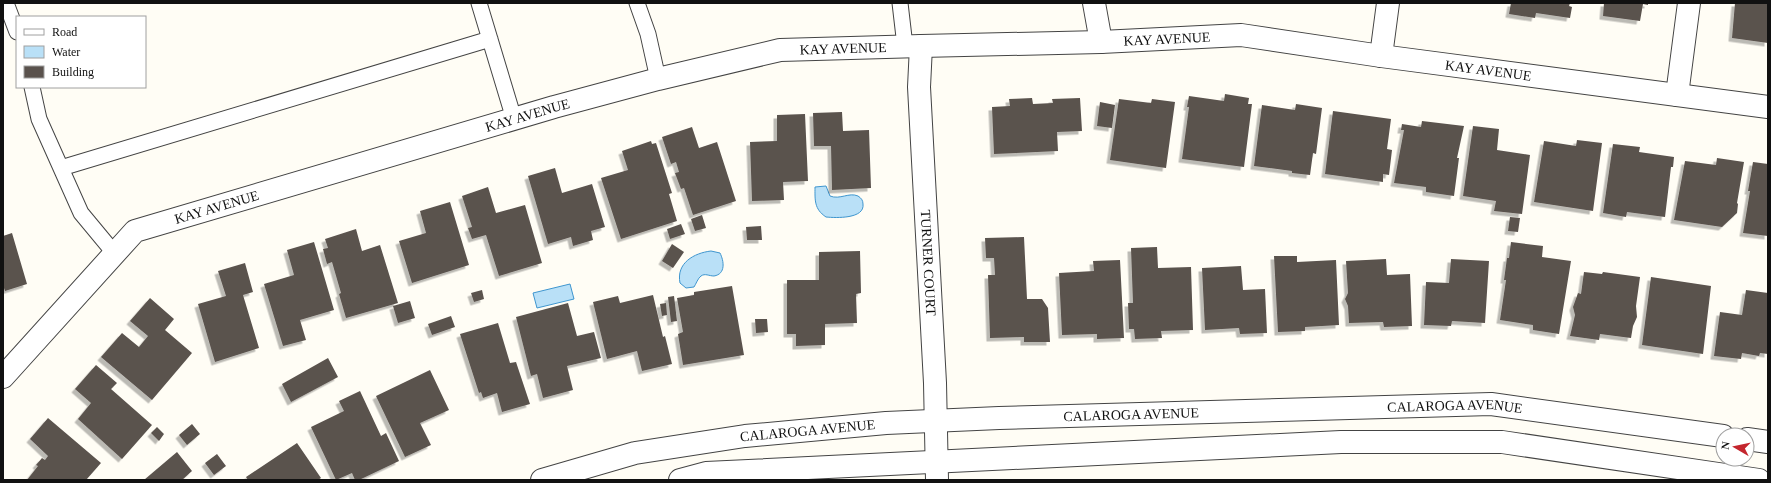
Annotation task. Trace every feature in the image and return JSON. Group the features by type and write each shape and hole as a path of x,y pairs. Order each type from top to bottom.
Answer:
{"street":[{"path":"1094,3 1101,42"},
{"path":"1381,56 1388,3"},
{"path":"1677,95 1689,3"},
{"name":"KAY AVENUE","path":"3,377 135,231 658,79 780,50 1101,42 1241,34 1381,56 1768,107"},
{"name":"TURNER COURT","path":"913,46 919,88 935,378 937,471"},
{"name":"CALAROGA AVENUE","path":"542,480 635,453 746,436 886,423 936,421 1491,404 1715,435"},
{"path":"1755,440 1768,442"},
{"path":"680,480 706,473 937,471 1341,442 1502,442 1759,480"}],"lane":[{"path":"6,3 16,29"},
{"path":"478,3 514,120"},
{"path":"637,3 648,34 658,79"},
{"path":"900,3 913,46"},
{"path":"61,168 490,39"},
{"path":"32,88 39,119 81,213 115,254"}],"water":[{"path":"826,186 830,196 858,196 863,201 862,209 855,215 836,218 826,217 817,207 815,200 815,187"},
{"path":"711,251 720,253 723,263 721,273 714,276 703,275 699,278 694,287 686,288 680,283 679,276 684,265 688,260 698,254"},
{"path":"570,284 574,299 537,308 533,293"}],"building":[{"path":"1511,3 1570,3 1569,6 1572,7 1570,18 1536,13 1535,18 1509,14"},
{"path":"1604,3 1648,3 1648,5 1643,4 1640,21 1603,16"},
{"path":"1735,3 1768,3 1768,43 1732,38"},
{"path":"1225,94 1249,98 1248,104 1252,104 1244,167 1182,159 1189,107 1187,107 1189,96 1224,101"},
{"path":"1032,98 1033,104 1053,103 1052,99 1080,98 1082,131 1057,132 1058,151 994,154 992,107 1010,106 1009,99"},
{"path":"1119,99 1151,103 1152,99 1175,102 1166,168 1110,160"},
{"path":"1100,102 1115,105 1112,128 1097,126"},
{"path":"1296,104 1322,108 1316,154 1313,153 1310,175 1254,166 1262,105 1295,110"},
{"path":"1333,111 1391,119 1387,149 1392,150 1389,175 1383,174 1383,182 1325,174"},
{"path":"842,112 843,131 869,130 871,188 832,190 831,146 814,146 813,113"},
{"path":"805,114 808,181 783,182 784,200 752,201 750,142 777,141 777,115"},
{"path":"1422,121 1464,126 1457,158 1459,158 1454,196 1426,192 1426,187 1394,183 1404,130 1401,130 1402,124 1421,127"},
{"path":"1473,126 1499,129 1497,150 1530,155 1522,214 1494,211 1496,201 1463,196"},
{"path":"692,127 699,148 717,142 736,201 693,215 684,188 681,189 675,173 679,172 676,162 671,164 662,137"},
{"path":"1577,140 1602,143 1593,211 1534,202 1544,141 1576,146"},
{"path":"651,141 652,144 656,143 672,193 669,194 677,221 621,239 601,178 628,170 622,151"},
{"path":"1613,144 1640,147 1639,152 1674,157 1673,167 1671,167 1665,217 1627,212 1626,217 1603,213"},
{"path":"1717,158 1744,162 1737,203 1737,213 1722,227 1674,220 1685,161 1716,165"},
{"path":"1753,162 1768,164 1768,236 1743,233"},
{"path":"555,168 562,193 592,184 605,227 591,231 593,240 573,246 571,237 548,244 528,176"},
{"path":"488,187 496,213 525,205 542,263 499,276 486,235 472,239 468,228 472,227 462,196"},
{"path":"450,202 469,265 412,283 399,241 426,233 420,211"},
{"path":"702,215 706,228 695,231 691,219"},
{"path":"1510,217 1520,218 1518,232 1508,231"},
{"path":"681,224 685,234 670,239 667,229"},
{"path":"761,226 762,240 747,240 746,227"},
{"path":"356,229 362,251 380,245 398,303 346,318 339,294 341,293 332,262 327,264 323,249 328,248 325,239"},
{"path":"12,233 27,284 5,291 3,285 3,236"},
{"path":"1024,237 1027,299 1042,299 1048,308 1050,342 1024,342 1024,337 990,338 988,275 995,275 994,258 986,258 985,238"},
{"path":"314,242 334,310 300,320 306,340 283,346 264,284 294,275 287,250"},
{"path":"1511,242 1543,246 1542,257 1571,261 1559,334 1533,330 1533,325 1500,320 1506,280 1504,280 1507,258 1509,258"},
{"path":"672,244 684,252 673,268 662,261"},
{"path":"1157,247 1158,268 1191,267 1193,330 1161,331 1162,338 1135,339 1134,329 1129,329 1128,303 1133,303 1131,248"},
{"path":"860,251 861,293 856,294 857,323 825,324 825,345 796,346 796,334 787,334 787,280 819,280 819,252"},
{"path":"1274,256 1297,256 1297,262 1336,260 1339,325 1305,327 1305,331 1278,332"},
{"path":"1386,259 1387,275 1410,274 1412,326 1384,327 1383,322 1349,323 1348,306 1345,299 1348,293 1346,261"},
{"path":"1451,259 1489,261 1485,323 1452,321 1451,326 1424,325 1426,282 1449,283"},
{"path":"1120,260 1124,338 1097,339 1097,334 1062,335 1059,273 1094,271 1093,261"},
{"path":"245,263 253,292 243,295 259,348 215,362 198,304 226,296 218,271"},
{"path":"1241,266 1243,290 1265,289 1267,333 1240,334 1239,328 1205,330 1202,268"},
{"path":"1584,272 1602,274 1603,272 1640,277 1636,306 1637,317 1633,326 1631,338 1600,334 1599,340 1570,336 1575,315 1573,307 1578,293 1581,294"},
{"path":"1651,277 1711,286 1703,354 1642,345"},
{"path":"732,286 744,355 683,365 678,334 683,332 677,298 694,295 694,292"},
{"path":"482,290 484,299 474,302 471,293"},
{"path":"1746,290 1768,293 1768,354 1760,353 1759,356 1742,353 1741,359 1714,356 1720,312 1742,315"},
{"path":"653,295 663,337 665,336 672,364 642,371 637,351 607,359 593,302 618,296 620,303"},
{"path":"674,296 677,321 671,322 668,297"},
{"path":"150,298 174,319 165,330 192,353 152,400 101,357 122,333 139,347 148,336 130,321"},
{"path":"410,301 415,318 398,323 393,306"},
{"path":"568,303 577,336 594,332 601,358 567,366 573,390 543,398 537,374 531,376 516,317"},
{"path":"666,303 667,315 662,316 660,304"},
{"path":"451,316 455,327 432,335 428,324"},
{"path":"755,319 767,319 768,332 756,333"},
{"path":"498,323 510,363 516,362 530,404 502,412 497,393 483,398 481,392 479,393 460,334"},
{"path":"328,358 338,377 291,402 282,384"},
{"path":"96,365 117,383 111,389 152,425 122,459 78,419 91,403 75,389"},
{"path":"430,370 449,410 420,423 431,445 405,457 376,396"},
{"path":"360,391 381,436 386,433 399,461 359,480 355,480 352,473 336,480 311,427 344,411 339,401"},
{"path":"48,418 101,463 86,480 27,480 38,466 36,465 42,458 45,460 48,456 30,439"},
{"path":"192,424 200,434 187,445 179,435"},
{"path":"157,427 164,434 159,441 151,433"},
{"path":"297,443 321,478 318,480 248,480 246,477"},
{"path":"177,452 192,471 182,480 144,480"},
{"path":"217,454 226,466 214,475 205,463"}]}
